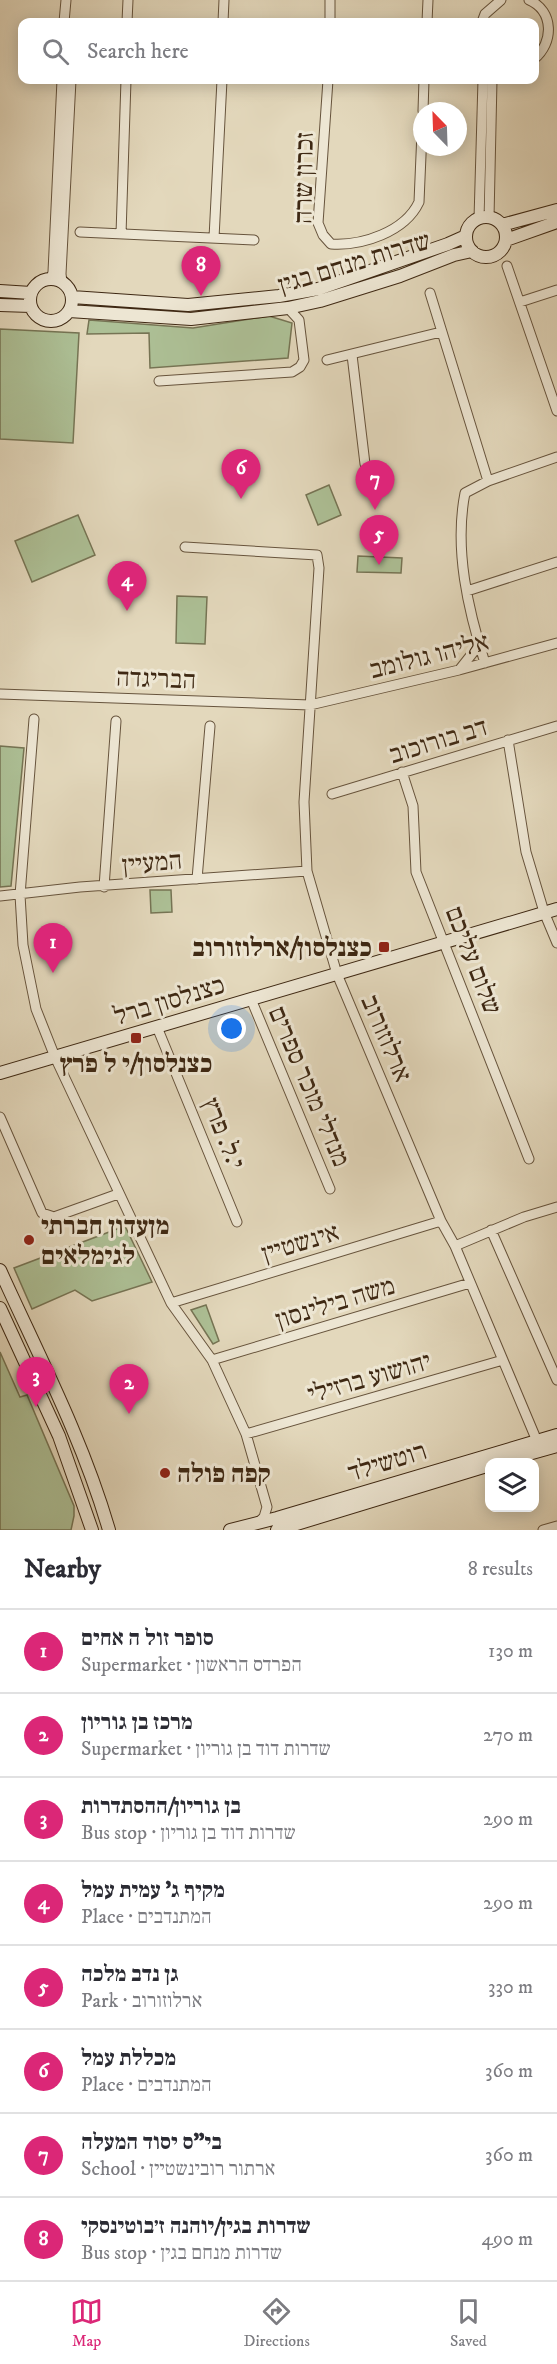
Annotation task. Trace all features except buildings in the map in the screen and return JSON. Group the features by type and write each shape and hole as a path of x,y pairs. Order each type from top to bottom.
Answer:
{"street":[{"path":"64,18 66,0"},
{"path":"127,18 128,0"},
{"path":"223,18 224,0"},
{"path":"330,0 330,18"},
{"path":"427,18 428,0"},
{"path":"484,18 501,0"},
{"path":"529,0 547,17 548,41 539,55"},
{"path":"0,291 31,300 39,317 51,321 58,320 69,311 72,297 69,289 57,280 53,272 62,84"},
{"path":"31,300 39,283 57,280 61,274 71,84"},
{"path":"121,234 126,84"},
{"path":"214,238 222,84"},
{"name":"זכרון שרה","path":"328,84 318,224 322,235 331,244 343,245 366,241 394,228 414,212 419,202 421,156"},
{"path":"423,102 424,84"},
{"path":"483,84 484,218"},
{"path":"484,218 492,84"},
{"path":"502,225 506,240 503,248 494,256 482,257 472,251 466,236 470,225 484,218 502,225 557,210"},
{"path":"506,240 557,222"},
{"path":"80,232 254,240"},
{"name":"שדרות מנחם בגין","path":"72,297 188,305 279,296 318,289 466,236"},
{"name":"שדרות מנחם בגין","path":"69,311 191,319 288,308 400,276 454,255 472,251"},
{"path":"507,266 557,411"},
{"path":"520,302 557,290"},
{"path":"430,293 488,481"},
{"path":"0,305 31,300"},
{"path":"298,320 306,304"},
{"path":"159,381 292,372 300,367 304,360 298,320 288,308"},
{"path":"327,360 441,332"},
{"path":"426,336 441,340 445,346"},
{"path":"352,354 365,464"},
{"path":"485,663 467,591 461,549 460,518 465,493 488,481 557,458"},
{"name":"ארלוזורוב","path":"185,547 317,555 320,568 304,802 308,871 337,974 537,1441"},
{"path":"467,591 557,562"},
{"name":"אליהו גולומב","path":"310,705 459,670 557,643"},
{"path":"459,670 479,645"},
{"name":"הבריגדה","path":"0,694 310,705"},
{"path":"34,719 20,895 23,945 36,1009 55,1057 171,1303 212,1360 246,1434 267,1508 264,1517 256,1524"},
{"path":"104,887 116,721"},
{"path":"197,879 210,726"},
{"name":"דב בורוכוב","path":"332,794 557,726"},
{"path":"508,740 526,852 544,912 557,943"},
{"name":"שלום עליכם","path":"402,772 413,806 416,872 529,1159"},
{"name":"המעיין","path":"0,896 308,871"},
{"name":"כצנלסון ברל","path":"0,1073 557,909"},
{"name":"מנדלי מוכר ספרים","path":"251,999 330,1189"},
{"name":"י.ל. פרץ","path":"157,1027 237,1222"},
{"path":"0,1117 42,1213 54,1217 118,1194"},
{"path":"455,1246 491,1230 557,1207"},
{"name":"אינשטיין","path":"171,1303 441,1221"},
{"path":"491,1230 557,1380"},
{"path":"0,1270 60,1402 109,1530"},
{"name":"משה בילינסון","path":"212,1360 470,1283"},
{"path":"0,1308 59,1436 92,1530"},
{"name":"יהושוע ברזילי","path":"246,1434 503,1360"},
{"name":"רוטשילד","path":"230,1530 557,1435"},
{"path":"514,1458 557,1446"},
{"name":"רוטשילד","path":"277,1530 485,1467"},
{"path":"83,1503 86,1515 84,1530"},
{"path":"104,1513 118,1530"},
{"path":"543,1530 557,1526"}],"green space":[{"path":"269,316 292,323 288,358 150,368 149,333 87,334 89,320 193,328"},
{"path":"0,329 79,333 73,443 0,439"},
{"path":"329,485 341,515 318,525 306,495"},
{"path":"78,515 95,555 32,582 15,541"},
{"path":"358,556 402,558 401,573 357,572"},
{"path":"177,596 207,597 205,644 176,643"},
{"path":"0,746 24,748 11,886 0,887"},
{"path":"150,890 171,890 172,912 151,913"},
{"path":"125,1226 152,1282 92,1301 75,1290 32,1309 14,1268"},
{"path":"206,1305 219,1341 213,1344 191,1310"},
{"path":"0,1352 20,1397 27,1395 74,1506 71,1530 0,1530"}],"place":[{"name":"שדרות בגין/יוהנה ז׳בוטינסקי","path":"201,296"},
{"name":"מכללת עמל","path":"241,499"},
{"name":"בי\"ס יסוד המעלה","path":"375,510"},
{"name":"גן נדב מלכה","path":"379,565"},
{"name":"מקיף ג' עמית עמל","path":"127,611"},
{"name":"כצנלסון/ארלוזורוב","path":"384,947"},
{"name":"סופר זול ה אחים","path":"53,973"},
{"name":"כצנלסון/י ל פרץ","path":"136,1038"},
{"name":"מןעדון חברתי לגימלאים","path":"29,1240"},
{"name":"בן גוריון/ההסתדרות","path":"36,1407"},
{"name":"מרכז בן גוריון","path":"129,1414"},
{"name":"קפה פולה","path":"165,1473"}]}
